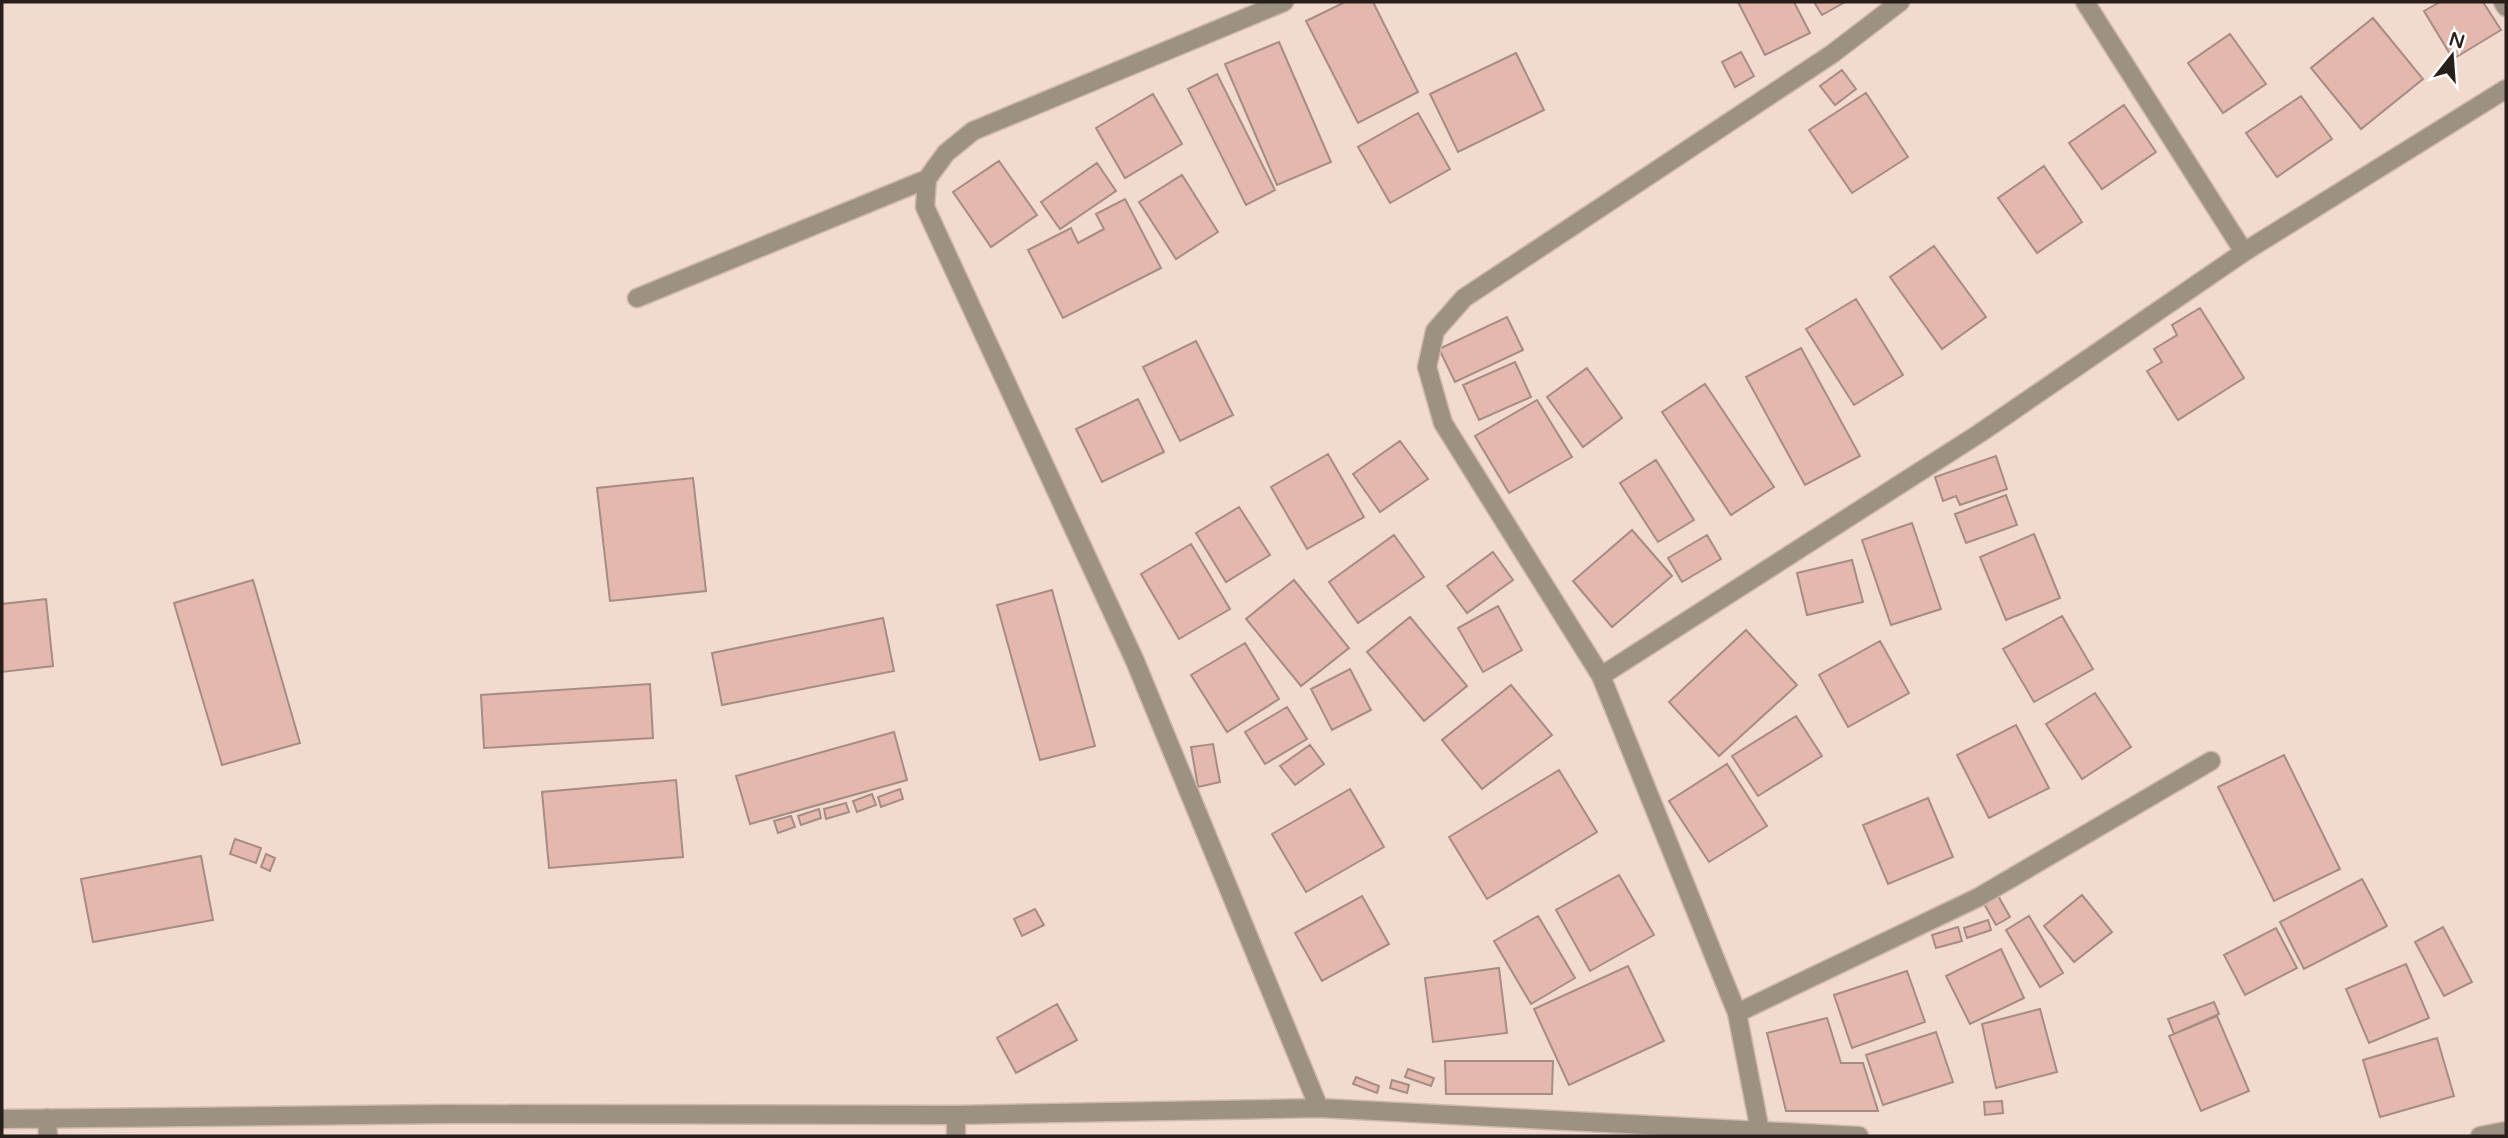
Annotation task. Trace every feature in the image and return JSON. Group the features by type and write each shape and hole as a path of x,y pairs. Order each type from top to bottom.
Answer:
{"street":[{"path":"1284,2 973,131 946,153 928,179 925,207 1135,661 1320,1108"},
{"path":"1760,1131 1737,1013 1601,676 1443,423 1427,367 1436,331 1464,298 1832,54 1900,2"},
{"path":"2085,2 2244,252"},
{"path":"2503,2 2506,7"},
{"path":"1601,676 1980,433 2244,252 2506,89"},
{"path":"636,298 928,179"},
{"path":"1737,1013 1979,897 2211,761"},
{"path":"2,1119 48,1127 446,1114 956,1115 1320,1108 1858,1136"},
{"path":"956,1115 956,1136"},
{"path":"2480,1136 2506,1131"}],"building":[{"path":"1345,2 1373,2 1418,92 1358,123 1306,21"},
{"path":"1738,2 1794,2 1810,33 1765,55"},
{"path":"1814,2 1845,2 1822,15"},
{"path":"2440,2 2483,2 2501,30 2453,59 2424,11"},
{"path":"2373,18 2423,79 2361,129 2311,68"},
{"path":"2230,34 2266,84 2223,113 2188,63"},
{"path":"1279,42 1331,162 1277,185 1225,64"},
{"path":"1741,52 1754,76 1735,87 1722,62"},
{"path":"1516,53 1544,110 1458,152 1430,94"},
{"path":"1842,70 1856,89 1835,105 1820,86"},
{"path":"1217,74 1275,190 1246,205 1188,89"},
{"path":"1866,93 1908,157 1852,193 1809,130"},
{"path":"1153,94 1182,144 1125,178 1096,128"},
{"path":"2301,96 2332,139 2277,177 2246,133"},
{"path":"2124,105 2156,152 2102,189 2069,143"},
{"path":"1418,113 1450,169 1390,203 1358,147"},
{"path":"999,161 1037,215 991,247 953,192"},
{"path":"1097,163 1116,191 1060,229 1041,202"},
{"path":"2044,166 2082,222 2037,253 1998,198"},
{"path":"1182,175 1218,232 1176,259 1139,202"},
{"path":"1125,199 1161,268 1063,318 1028,250 1071,228 1078,243 1104,229 1096,214"},
{"path":"1934,246 1986,317 1942,349 1890,277"},
{"path":"1856,299 1903,375 1854,405 1806,329"},
{"path":"2200,308 2244,378 2178,420 2147,371 2162,362 2154,349 2177,335 2172,325"},
{"path":"1507,317 1523,350 1455,382 1439,349"},
{"path":"1196,341 1233,415 1180,441 1143,367"},
{"path":"1801,348 1860,456 1805,485 1746,377"},
{"path":"1515,362 1531,397 1479,420 1463,385"},
{"path":"1587,368 1622,418 1583,447 1547,397"},
{"path":"1705,384 1774,487 1731,515 1662,412"},
{"path":"1138,399 1164,452 1102,482 1076,429"},
{"path":"1537,400 1572,457 1509,493 1475,436"},
{"path":"1400,441 1428,479 1380,512 1353,474"},
{"path":"1328,454 1364,517 1307,549 1271,487"},
{"path":"1996,456 2007,489 1960,505 1956,496 1943,501 1935,477"},
{"path":"1656,460 1694,520 1658,542 1620,483"},
{"path":"693,478 706,591 610,601 597,488"},
{"path":"2006,495 2017,525 1966,543 1955,514"},
{"path":"1239,507 1270,555 1226,582 1196,533"},
{"path":"1912,523 1941,609 1891,625 1862,540"},
{"path":"1632,530 1672,576 1612,627 1573,581"},
{"path":"2034,534 2060,598 2006,620 1980,557"},
{"path":"1394,535 1424,577 1358,623 1329,582"},
{"path":"1707,535 1721,559 1682,582 1668,558"},
{"path":"1191,544 1230,609 1179,639 1141,574"},
{"path":"1493,552 1513,580 1467,613 1447,586"},
{"path":"1852,560 1863,602 1807,615 1797,573"},
{"path":"253,580 300,743 222,765 174,603"},
{"path":"1294,580 1349,648 1301,686 1246,619"},
{"path":"1052,590 1095,746 1040,760 997,605"},
{"path":"46,599 53,666 2,672 2,604"},
{"path":"1498,606 1522,650 1483,672 1458,628"},
{"path":"2062,616 2093,669 2034,702 2003,649"},
{"path":"1410,617 1467,686 1424,721 1367,652"},
{"path":"883,618 894,671 722,705 712,653"},
{"path":"1746,630 1797,685 1719,756 1669,702"},
{"path":"1880,641 1909,693 1848,727 1819,675"},
{"path":"1245,643 1279,699 1227,732 1191,675"},
{"path":"1350,669 1371,710 1332,730 1311,689"},
{"path":"650,684 653,738 484,748 481,695"},
{"path":"1511,685 1552,735 1482,789 1442,740"},
{"path":"2095,693 2131,747 2082,779 2046,724"},
{"path":"1287,707 1307,739 1265,764 1245,732"},
{"path":"1796,716 1822,756 1758,796 1732,756"},
{"path":"2016,725 2049,788 1989,818 1957,755"},
{"path":"894,732 907,780 750,824 736,776"},
{"path":"1213,744 1220,782 1198,787 1191,747"},
{"path":"1310,745 1324,764 1295,785 1280,766"},
{"path":"2284,755 2340,869 2274,901 2218,787"},
{"path":"1727,764 1767,826 1709,862 1669,801"},
{"path":"1559,770 1597,832 1487,899 1449,837"},
{"path":"676,780 683,857 549,868 542,792"},
{"path":"900,789 903,799 881,807 878,797"},
{"path":"1350,789 1384,847 1306,892 1272,834"},
{"path":"872,794 876,805 857,812 853,801"},
{"path":"1928,798 1953,857 1888,884 1863,825"},
{"path":"846,803 849,812 826,819 824,809"},
{"path":"819,809 821,818 801,825 798,816"},
{"path":"791,816 795,827 778,833 774,821"},
{"path":"235,839 261,848 256,863 230,854"},
{"path":"266,854 275,858 270,871 261,867"},
{"path":"201,856 213,920 93,942 81,879"},
{"path":"1619,875 1654,935 1590,971 1556,910"},
{"path":"2362,879 2387,926 2304,969 2280,922"},
{"path":"1997,894 2010,917 1996,925 1983,902"},
{"path":"2082,895 2112,932 2074,962 2044,926"},
{"path":"1362,896 1389,944 1322,981 1295,933"},
{"path":"1035,909 1044,925 1022,936 1014,919"},
{"path":"1538,916 1575,978 1531,1004 1494,941"},
{"path":"2029,916 2063,973 2040,987 2006,930"},
{"path":"1988,920 1991,930 1967,938 1964,928"},
{"path":"1958,927 1962,941 1936,948 1932,935"},
{"path":"2443,927 2472,982 2444,996 2415,942"},
{"path":"2276,928 2297,968 2245,995 2224,955"},
{"path":"2001,949 2024,998 1970,1024 1946,976"},
{"path":"2406,964 2429,1018 2369,1043 2346,989"},
{"path":"1628,966 1664,1041 1569,1085 1534,1009"},
{"path":"1499,968 1507,1033 1433,1042 1425,978"},
{"path":"1907,971 1925,1022 1852,1048 1834,995"},
{"path":"2214,1002 2219,1014 2174,1034 2168,1019"},
{"path":"1057,1004 1077,1040 1016,1073 997,1038"},
{"path":"2040,1009 2057,1072 1996,1088 1982,1024"},
{"path":"2217,1016 2249,1091 2201,1111 2169,1036"},
{"path":"1827,1018 1841,1063 1863,1063 1878,1111 1786,1111 1767,1033"},
{"path":"1936,1032 1953,1082 1883,1105 1866,1055"},
{"path":"2437,1038 2454,1096 2380,1117 2363,1060"},
{"path":"1445,1061 1553,1061 1552,1094 1446,1094"},
{"path":"1408,1069 1434,1078 1431,1086 1405,1077"},
{"path":"1356,1077 1379,1086 1377,1093 1353,1084"},
{"path":"1392,1080 1409,1085 1407,1093 1390,1088"},
{"path":"2002,1101 2003,1113 1985,1115 1984,1102"}]}
